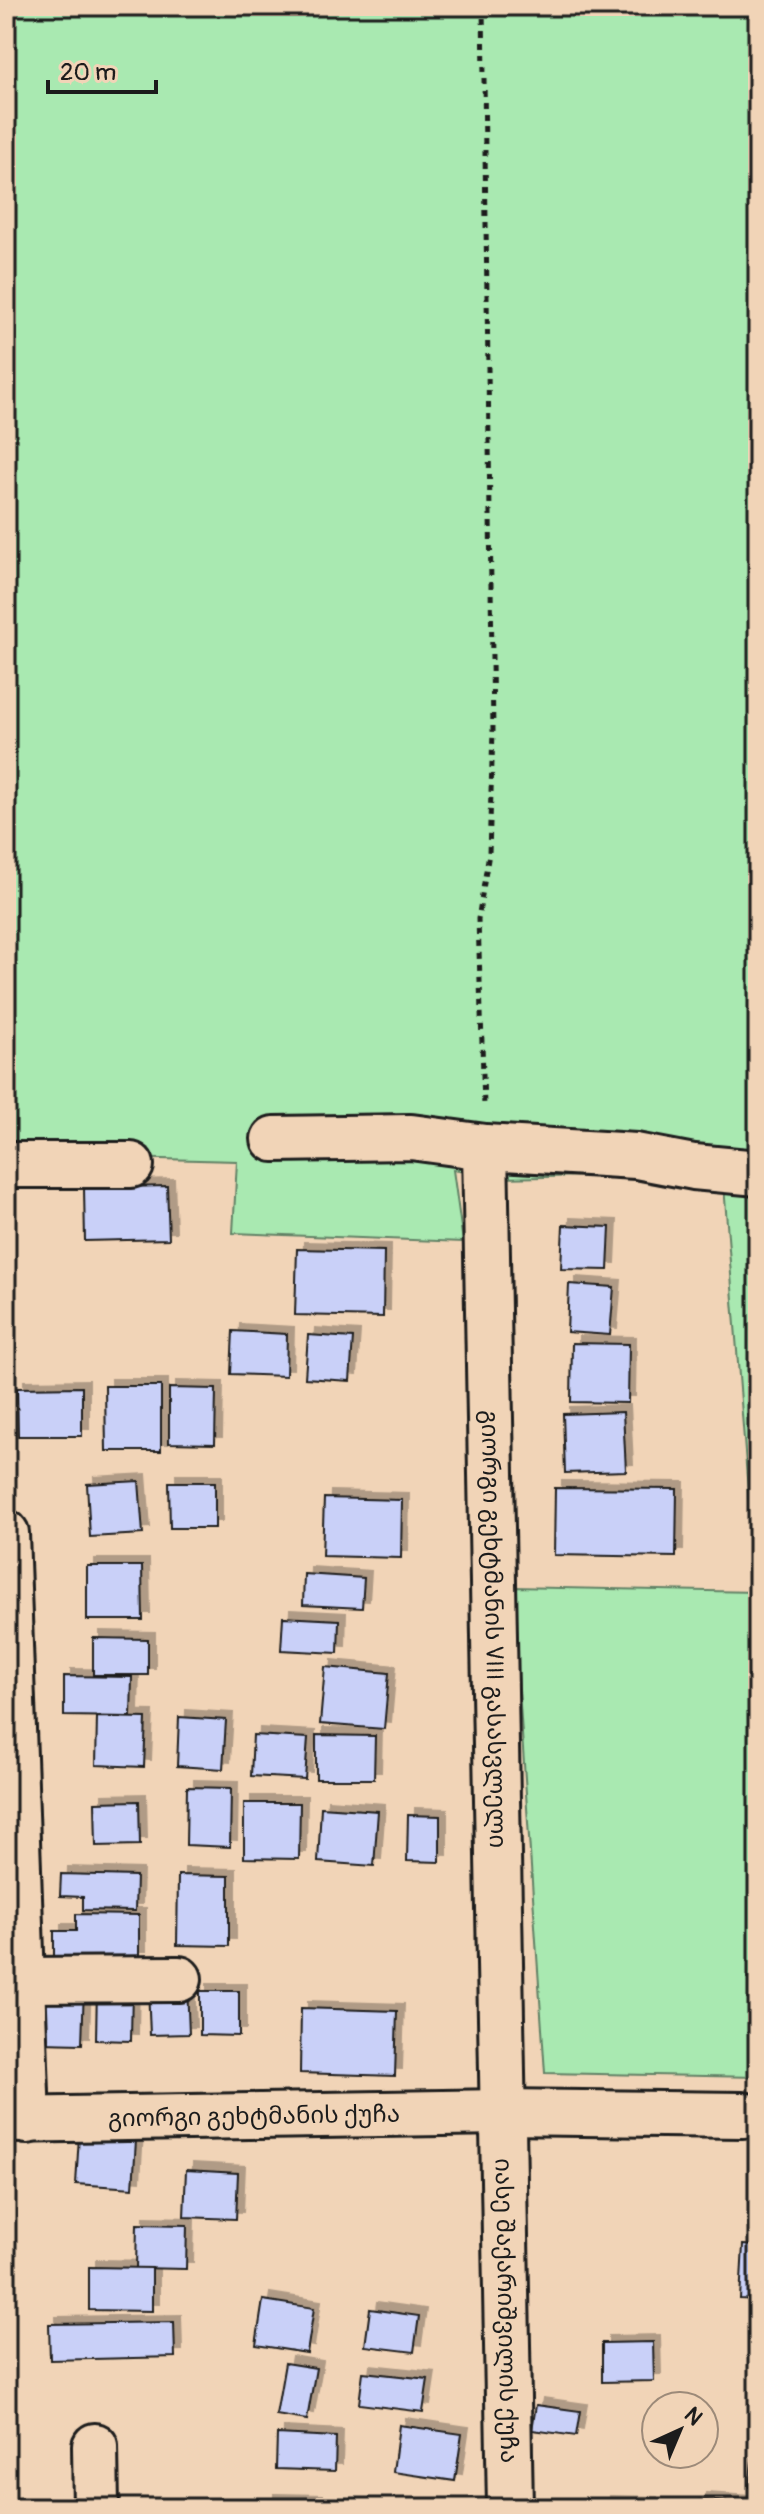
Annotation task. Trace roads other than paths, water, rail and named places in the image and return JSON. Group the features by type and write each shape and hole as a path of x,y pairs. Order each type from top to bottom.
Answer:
{"street":[{"path":"274,1139 411,1137 485,1147 624,1155 694,1167 758,1173"},
{"name":"გიორგი გეხტმანის VIII გასასვლელი","path":"485,1147 503,2112"},
{"path":"6,1165 131,1165"},
{"path":"6,1533 22,1980 17,2121"},
{"path":"22,1980 179,1979"},
{"name":"გიორგი გეხტმანის ქუჩა","path":"17,2121 503,2112 743,2115"},
{"name":"იასე შაქარიშვილის ქუჩა","path":"503,2112 510,2508"},
{"path":"95,2446 96,2508"}]}
